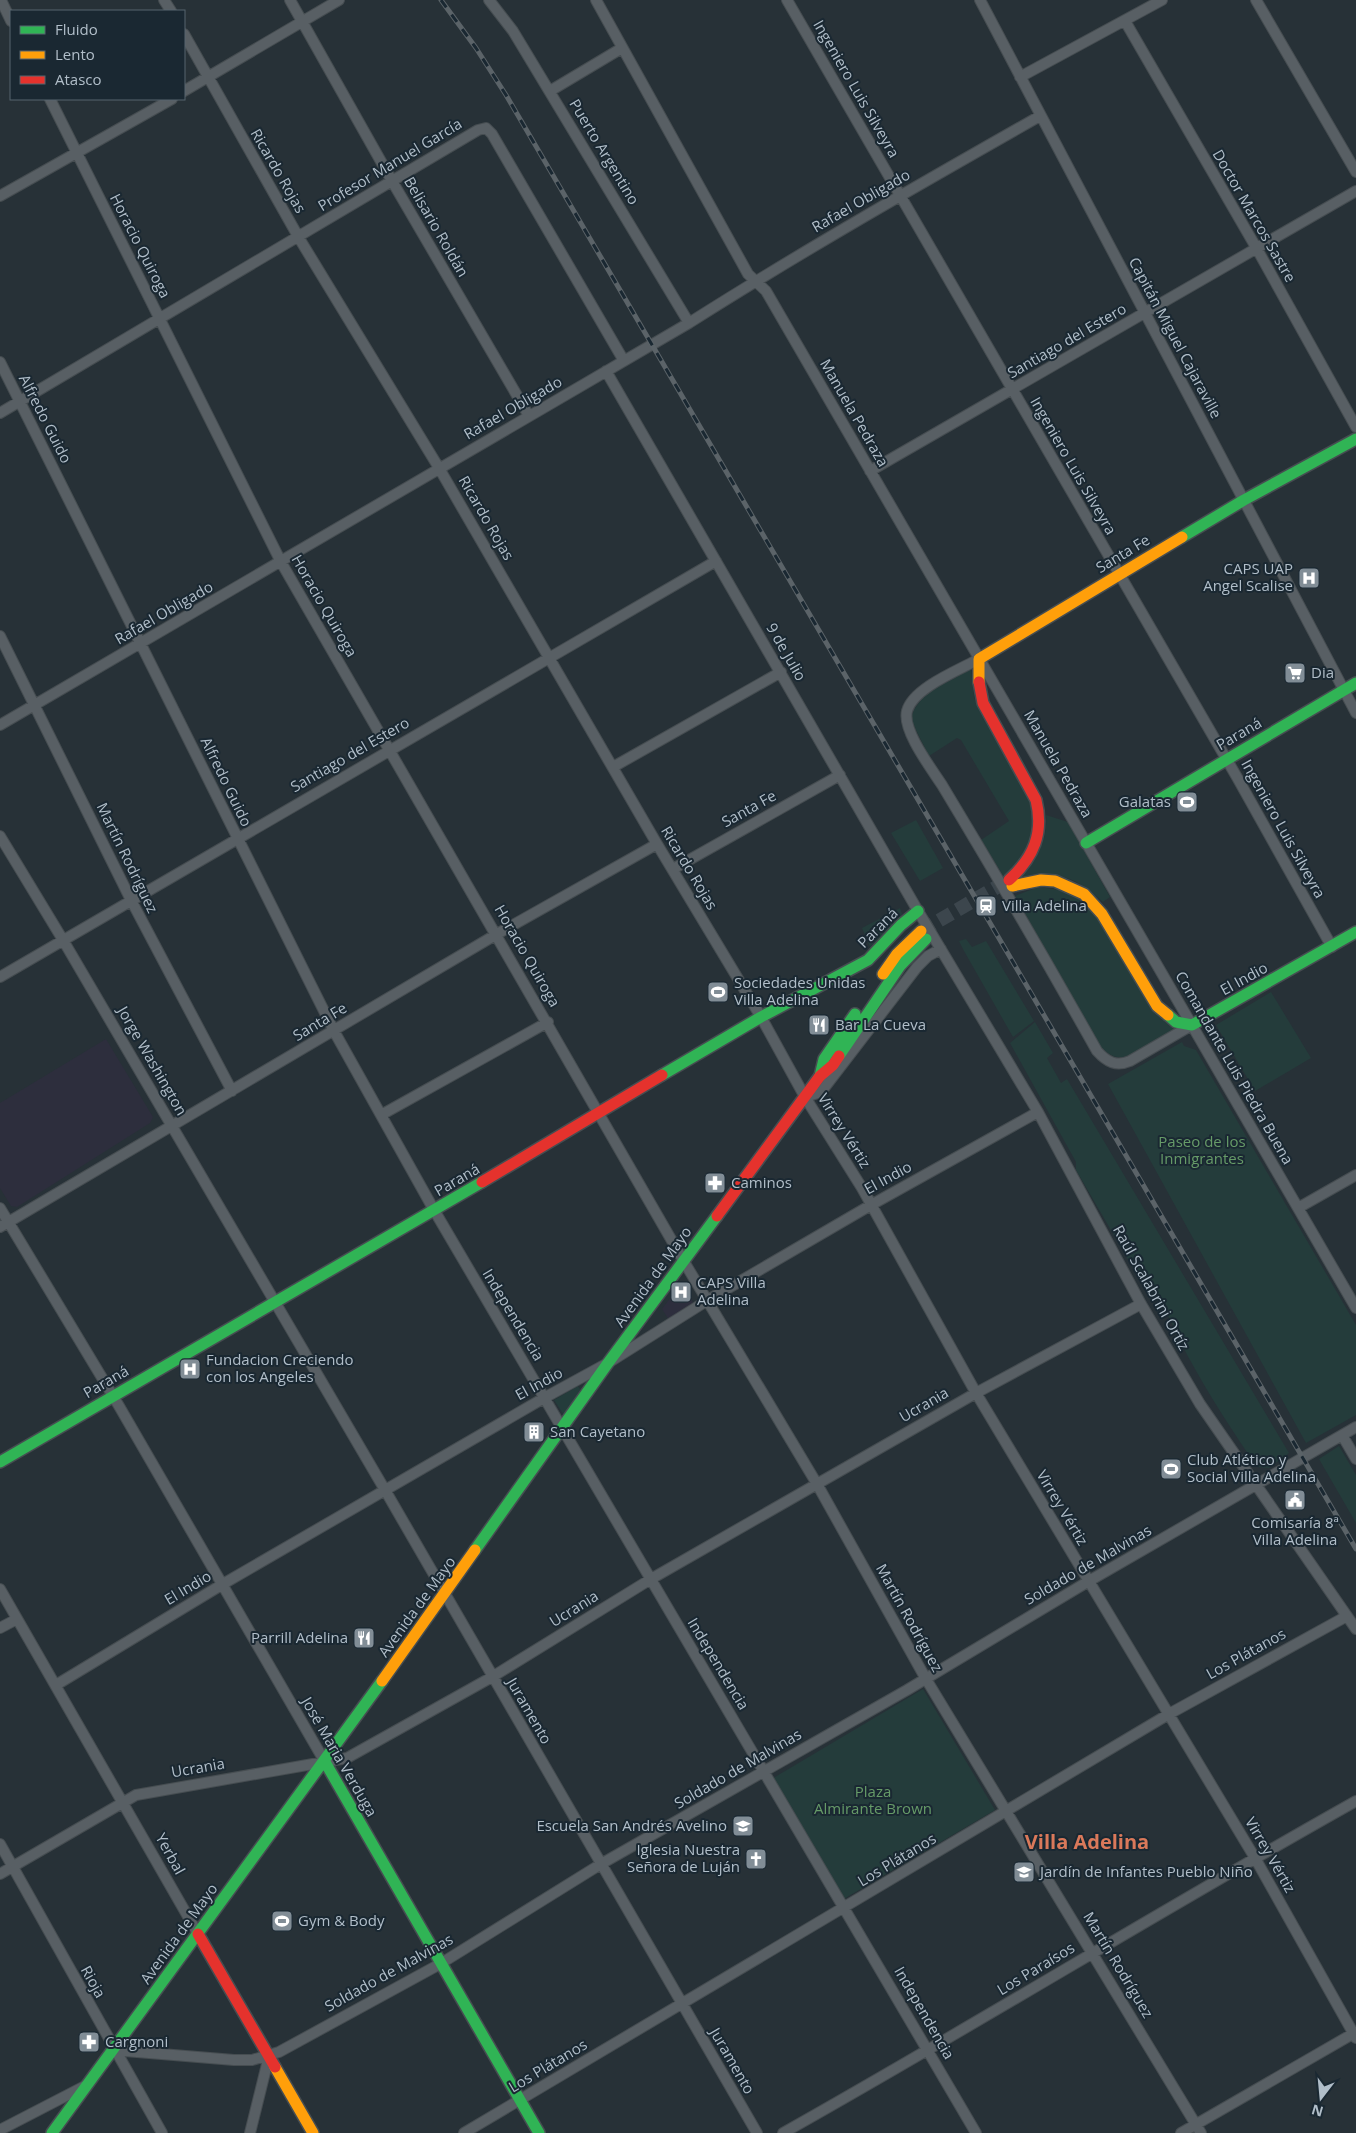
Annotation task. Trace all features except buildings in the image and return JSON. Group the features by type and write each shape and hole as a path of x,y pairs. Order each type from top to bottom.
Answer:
{"street":[{"path":"1,0 10,19"},
{"name":"Belisario Roldán","path":"290,0 392,181 529,416"},
{"path":"185,90 339,0"},
{"name":"Puerto Argentino","path":"488,0 513,31 689,323"},
{"name":"Manuela Pedraza","path":"596,0 748,274 766,291 1086,843"},
{"name":"Ingeniero Luis Silveyra","path":"787,0 1226,758 1332,947"},
{"name":"Capitán Miguel Cajaraville","path":"980,0 1356,713"},
{"path":"1020,77 1124,20 1144,4 1162,0"},
{"path":"1256,0 1356,172"},
{"name":"Doctor Marcos Sastre","path":"1124,20 1257,249 1356,427"},
{"name":"Ricardo Rojas","path":"185,36 299,238 440,468 657,844 761,1017"},
{"path":"550,91 622,48"},
{"name":"Horacio Quiroga","path":"50,100 281,562 391,749 599,1114"},
{"path":"0,196 170,100"},
{"name":"Rafael Obligado","path":"0,725 689,323 900,196 1040,116"},
{"name":"Profesor Manuel García","path":"0,413 299,238 478,130 486,128 492,134 624,361"},
{"name":"Santiago del Estero","path":"870,471 1257,249 1356,190"},
{"name":"Alfredo Guido","path":"0,362 334,1031 434,1210"},
{"name":"9 de Julio","path":"606,371 941,948"},
{"name":"Santa Fe","path":"1120,1065 1106,1060 1097,1051 985,856 906,724 908,710 918,693 979,659 1244,500 1356,439"},
{"name":"Santiago del Estero","path":"0,976 716,561"},
{"name":"Martín Rodríguez","path":"0,636 131,900 232,1091"},
{"path":"979,659 979,686 983,703 1036,800 1041,815 1038,840 1032,856 1010,883 1041,880 1055,881 1084,894 1102,914 1157,1006 1176,1022 1192,1025"},
{"path":"613,767 781,672"},
{"name":"Paraná","path":"1086,843 1226,758 1356,683"},
{"name":"Santa Fe","path":"673,870 840,775"},
{"name":"Jorge Washington","path":"0,836 63,940 274,1303"},
{"name":"Comandante Luis Piedra Buena","path":"1086,843 1356,1308"},
{"name":"Santa Fe","path":"4,1225 497,934 657,844"},
{"name":"Paraná","path":"0,1462 599,1114 761,1017 868,960 918,910"},
{"name":"El Indio","path":"1120,1065 1356,932"},
{"name":"Avenida de Mayo","path":"52,2133 325,1762 446,1594 608,1363 820,1076 833,1065 900,966 924,935"},
{"name":"Avenida de Mayo","path":"805,1097 821,1092 917,967 928,956 941,948"},
{"name":"Raúl Scalabrini Ortíz","path":"941,948 1038,1112 1141,1304 1200,1404 1255,1486 1356,1629"},
{"name":"Virrey Vértiz","path":"761,1017 805,1097 871,1205 976,1393 1255,1858 1355,2034"},
{"path":"381,1115 548,1022"},
{"name":"El Indio","path":"56,1685 223,1584 544,1398 608,1363 708,1300 871,1205 1038,1112"},
{"name":"Martín Rodríguez","path":"599,1114 683,1260 817,1484 926,1678 1005,1812 1093,1952 1198,2129"},
{"path":"1298,1208 1356,1175"},
{"name":"José Maria Verduga","path":"0,1208 4,1225 113,1395 539,2133"},
{"name":"Independencia","path":"434,1210 976,2133"},
{"name":"Juramento","path":"274,1303 446,1594 492,1677 757,2133"},
{"name":"Ucrania","path":"0,1874 123,1800 136,1795 347,1758 492,1677 651,1580 976,1393 1141,1304"},
{"name":"Soldado de Malvinas","path":"113,2050 234,2060 269,2056 440,1964 601,1864 764,1772 1089,1580 1356,1427"},
{"path":"1342,1435 1356,1459"},
{"name":"Yerbal","path":"0,1590 123,1800 313,2133"},
{"name":"Los Plátanos","path":"464,2133 520,2101 681,2002 845,1908 1169,1714 1347,1616"},
{"path":"0,1628 17,1619"},
{"name":"Los Paraísos","path":"783,2133 929,2051 1093,1952 1356,1801"},
{"name":"Rioja","path":"0,1844 113,2050 162,2133"},
{"path":"1181,2133 1198,2129 1355,2034"},
{"path":"250,2133 269,2056"},
{"path":"0,2132 88,2085"}],"shaded area":[{"path":"106,1039 153,1117 150,1123 17,1207 11,1206 0,1188 0,1103"},
{"name":"CAPS Villa Adelina","path":"683,1281 693,1303 669,1320 662,1309"}],"green space":[{"path":"971,669 974,697 981,714 1029,799 1034,816 1034,829 1027,852 1004,877 981,840 1009,821 961,740 957,738 929,756 911,720 919,702 926,695"},
{"path":"1046,815 1068,822 1110,897 1103,902 1081,884 1062,877 1042,877 1014,883 1038,853 1045,835"},
{"path":"916,820 943,868 920,881 891,833"},
{"path":"1038,887 1062,890 1087,903 1177,1028 1139,1052 1123,1057 1112,1056 1100,1047 1015,896"},
{"path":"900,908 902,914 895,924 870,947 862,928"},
{"path":"966,939 972,947 986,941 1034,1021 1013,1037 959,941"},
{"path":"1271,992 1311,1058 1255,1091 1216,1025"},
{"path":"1035,1022 1053,1053 1047,1058 1061,1083 1067,1079 1289,1453 1269,1468 1257,1467 1231,1428 1198,1374 1163,1306 1140,1280 1076,1170 1076,1162 1010,1043"},
{"name":"Paseo de los Inmigrantes","path":"1182,1042 1184,1046 1196,1050 1356,1325 1356,1415 1306,1443 1108,1084"},
{"path":"578,1386 581,1391 564,1415 554,1400"},
{"path":"1339,1446 1356,1475 1356,1523 1319,1459"},
{"name":"Plaza Almirante Brown","path":"923,1689 995,1810 842,1900 770,1780"}],"tunnel":[{"path":"921,931 1009,880"}],"railway":[{"path":"441,0 476,48 506,95 1356,1549"}],"traffic: fast":[{"path":"1182,537 1244,500 1356,439"},
{"path":"1086,843 1356,683"},
{"path":"662,1075 761,1017 868,960 901,925 918,911"},
{"path":"1168,1015 1176,1022 1192,1025 1356,932"},
{"path":"839,1056 900,966 926,939"},
{"path":"820,1076 824,1059 855,1014"},
{"path":"0,1462 482,1182"},
{"path":"475,1550 608,1363 717,1216"},
{"path":"52,2133 382,1681"},
{"path":"325,1762 539,2133"}],"traffic: slow":[{"path":"979,682 979,659 1182,537"},
{"path":"1012,886 1041,880 1055,881 1084,894 1102,914 1157,1006 1168,1015"},
{"path":"883,974 897,954 921,931"},
{"path":"382,1681 475,1550"},
{"path":"275,2067 313,2133"}],"traffic: jam":[{"path":"979,682 983,703 1036,800 1038,812 1038,834 1035,844 1025,862 1009,880"},
{"path":"717,1216 820,1076 833,1065 839,1056"},
{"path":"482,1182 662,1075"},
{"path":"198,1934 275,2067"}],"place":[{"name":"CAPS UAP Angel Scalise","path":"1309,578"},
{"name":"Dia","path":"1295,673"},
{"name":"Galatas","path":"1187,802"},
{"name":"Villa Adelina","path":"986,906"},
{"name":"Sociedades Unidas Villa Adelina","path":"718,992"},
{"name":"Bar La Cueva","path":"819,1025"},
{"name":"Caminos","path":"715,1183"},
{"name":"CAPS Villa Adelina","path":"681,1292"},
{"name":"Fundacion Creciendo con los Angeles","path":"190,1369"},
{"name":"San Cayetano","path":"534,1432"},
{"name":"Club Atlético y Social Villa Adelina","path":"1171,1469"},
{"name":"Comisaría 8ª Villa Adelina","path":"1295,1500"},
{"name":"Parrill Adelina","path":"364,1638"},
{"name":"Escuela San Andrés Avelino","path":"743,1826"},
{"name":"Iglesia Nuestra Señora de Luján","path":"756,1859"},
{"name":"Jardín de Infantes Pueblo Niño","path":"1024,1872"},
{"name":"Gym & Body","path":"282,1921"},
{"name":"Cargnoni","path":"89,2042"}],"district":[{"name":"Villa Adelina","path":"1087,1842"}]}
